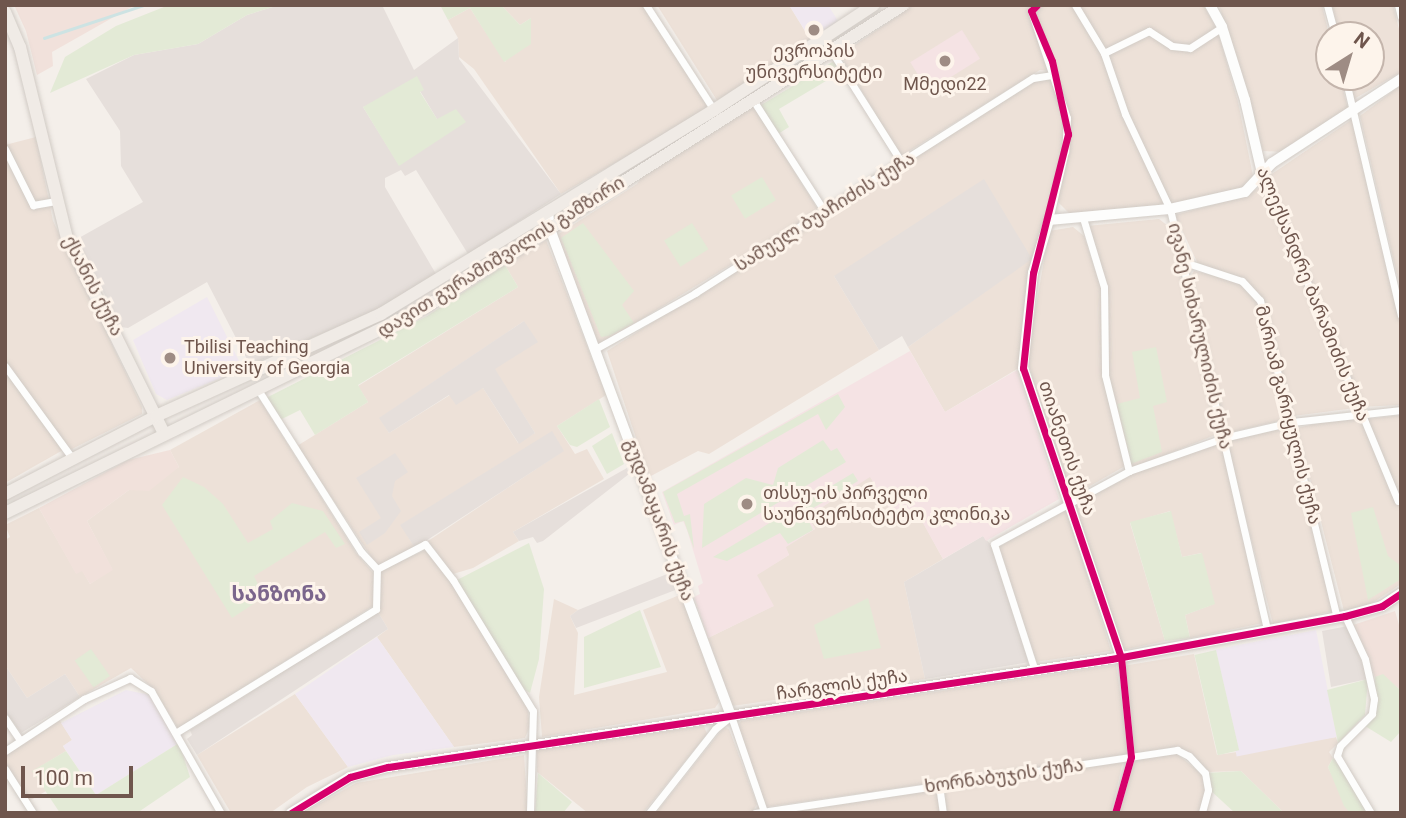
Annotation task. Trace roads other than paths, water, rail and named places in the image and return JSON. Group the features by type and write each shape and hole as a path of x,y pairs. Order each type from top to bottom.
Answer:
{"main road":[{"name":"დავით გურამიშვილის გამზირი","path":"5,494 156,416 372,318 714,110 874,5"},
{"name":"დავით გურამიშვილის გამზირი","path":"7,510 402,321 903,5"},
{"name":"ქსანის ქუჩა","path":"5,12 20,47 67,238 164,433"}],"street":[{"path":"646,5 714,110"},
{"name":"ივანე სიხარულიძის ქუჩა","path":"1075,5 1104,53 1125,114 1170,209 1268,630"},
{"name":"ალექსანდრე ბარამიძის ქუჩა","path":"1210,5 1222,27 1262,173 1398,501"},
{"path":"1398,5 1401,17"},
{"name":"თიანეთის ქუჩა","path":"1034,8 1065,106 1068,134 1049,220 1033,273 1023,368 1121,657 1131,757 1115,813"},
{"path":"1104,53 1149,31 1172,46 1190,48 1222,27"},
{"path":"823,38 902,163"},
{"name":"სამუელ ბუაჩიძის ქუჩა","path":"595,349 684,300 1033,78 1053,75"},
{"path":"1049,220 1170,209 1245,192 1262,173 1401,79"},
{"path":"1349,91 1401,316"},
{"path":"753,100 825,212"},
{"path":"5,149 33,205 56,201"},
{"name":"გუდამაყარის ქუჩა","path":"543,214 731,716 761,812"},
{"path":"1083,218 1104,287 1105,375 1129,471"},
{"name":"მარიამ გარიყულის ქუჩა","path":"1181,261 1241,281 1260,300 1341,617 1365,659 1374,699 1372,714 1340,746 1337,756 1371,813"},
{"path":"5,366 72,458"},
{"path":"177,732 376,609 377,569 357,546 258,390"},
{"path":"1035,671 994,544 1129,471 1223,438 1292,422 1359,412 1401,410"},
{"path":"377,569 425,544 533,711 530,813"},
{"name":"ჩარგლის ქუჩა","path":"291,813 355,775 534,745 1121,657 1341,617 1382,606 1401,593"},
{"path":"5,751 85,698 130,678 151,691 177,732 221,813"},
{"path":"649,813 715,729 731,716"},
{"path":"5,718 20,740"},
{"name":"ხორნაბუჯის ქუჩა","path":"761,812 1177,750 1189,756 1205,773 1208,790 1202,813"},
{"path":"5,769 33,813"},
{"path":"939,786 943,813"}],"waterway":[{"path":"44,38 144,5"}],"place":[{"name":"ევროპის უნივერსიტეტი","path":"814,30"},
{"name":"Mმედი22","path":"945,61"},
{"name":"Tbilisi Teaching University of Georgia","path":"170,358"},
{"name":"თსსუ-ის პირველი საუნივერსიტეტო კლინიკა","path":"747,504"}],"district":[{"name":"სანზონა","path":"279,594"}]}
